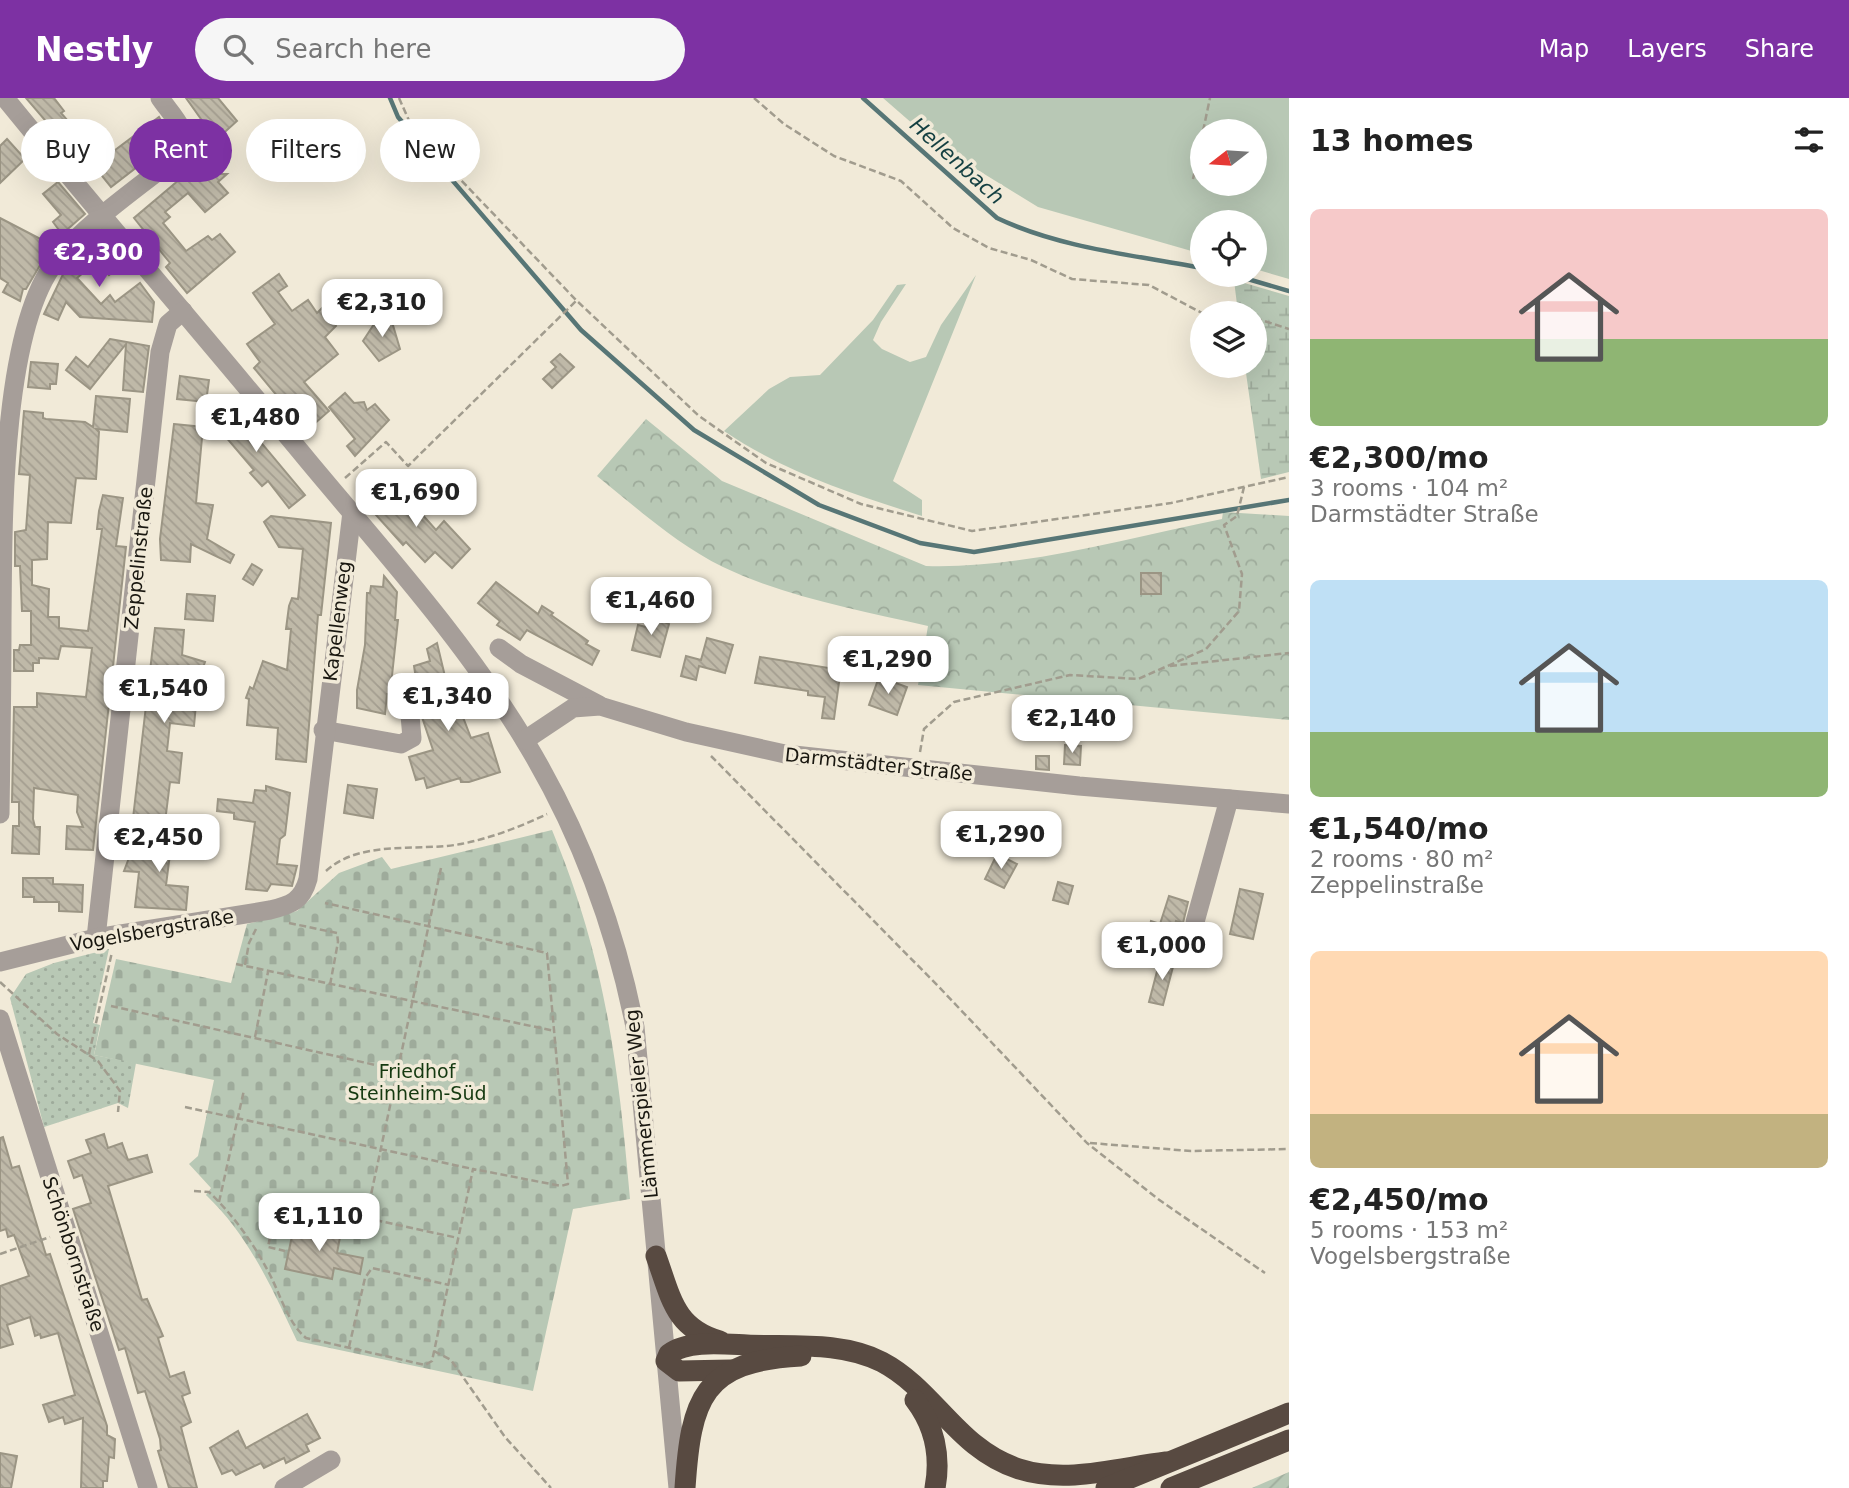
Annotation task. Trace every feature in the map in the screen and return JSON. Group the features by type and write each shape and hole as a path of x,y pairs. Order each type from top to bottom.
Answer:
{"highway":[{"path":"656,1256 678,1314 685,1323 703,1336 729,1344"},
{"path":"935,1488 936,1448 928,1421 914,1398 877,1369 850,1360 799,1356 768,1360 731,1370 679,1371 666,1361 675,1349 729,1344 796,1345 868,1356 902,1375 975,1446 1001,1461 1034,1473 1083,1474 1166,1462"},
{"path":"685,1488 691,1426 696,1407 707,1391 731,1370"},
{"path":"1106,1488 1289,1413"},
{"path":"1171,1488 1289,1440"}],"street":[{"path":"5,98 352,512 467,656 525,740"},
{"path":"0,814 7,396 37,292 56,260 103,216 184,151 187,141 184,132 160,98"},
{"name":"Zeppelinstraße","path":"106,936 160,352 168,324 183,311"},
{"name":"Kapellenweg","path":"302,896 308,879 323,730 352,512"},
{"name":"Darmstädter Straße","path":"499,648 521,664 600,706 686,732 785,754 1289,804"},
{"path":"323,730 401,744 412,738 408,693"},
{"name":"Darmstädter Straße","path":"525,740 573,708 600,706"},
{"name":"Lämmerspieler Weg","path":"525,740 561,806 603,910 627,988 639,1064 678,1488"},
{"path":"1195,922 1229,799"},
{"name":"Vogelsbergstraße","path":"0,962 106,936 270,911 293,903 302,896"},
{"name":"Schönbornstraße","path":"0,1019 148,1488"},
{"path":"284,1488 331,1460"}],"path":[{"path":"400,98 411,125 576,300 699,416 766,463 861,504 972,531 1171,503 1289,477"},
{"path":"754,98 784,124 834,156 901,181 953,228 989,247 1031,260 1072,279 1149,285 1190,307"},
{"path":"1206,119 1210,98"},
{"path":"332,490 386,442 408,466 576,300"},
{"path":"1267,322 1289,329"},
{"path":"917,768 924,729 954,702 1070,675 1138,679 1206,649 1239,611 1242,574 1224,525 1237,516 1244,487"},
{"path":"1167,667 1289,653"},
{"path":"710,756 939,987 1087,1143 1158,1199 1265,1273"},
{"path":"302,896 334,864 354,856 375,850 437,847 481,839 521,825 561,806"},
{"path":"441,869 366,1218 458,1238"},
{"path":"185,1107 561,1186 568,1184 547,953 325,903"},
{"path":"283,922 337,933 338,942 330,985"},
{"path":"245,966 252,935 264,925"},
{"path":"89,1054 106,936"},
{"path":"236,964 555,1031"},
{"path":"255,1037 268,971"},
{"path":"0,982 57,1034 89,1054 111,1076 120,1091 118,1112"},
{"path":"111,1006 398,1070"},
{"path":"219,1202 244,1090"},
{"path":"1087,1143 1191,1151 1289,1149"},
{"path":"194,1191 208,1192 219,1202 258,1253 300,1334 312,1341 425,1365 432,1361 473,1168"},
{"path":"268,1247 272,1227"},
{"path":"0,1254 66,1232"},
{"path":"258,1253 268,1247 285,1251"},
{"path":"349,1347 365,1278 372,1268 449,1285"},
{"path":"434,1351 451,1360 506,1437 551,1488"}],"green space":[{"path":"883,98 1289,98 1289,279 1267,273 1267,210 1190,210 1190,251 1038,207 937,145"},
{"path":"976,275 893,481 922,500 922,516 845,491 795,471 724,431 769,389 790,377 820,375 873,320 897,285 906,284 881,322 873,340 882,349 910,362 926,357 941,325"},
{"path":"1235,287 1258,287 1289,296 1289,472 1261,479 1247,378 1267,378 1267,301 1237,301"},
{"path":"646,419 722,481 926,566 1000,563 1075,551 1222,519 1223,512 1289,516 1289,720 918,685 928,626 797,595 723,567 673,537 597,476"},
{"name":"Friedhof Steinheim-Süd","path":"552,830 585,922 597,967 614,1056 630,1199 573,1209 533,1391 297,1341 247,1245 206,1195 211,1188 189,1164 198,1156 214,1080 94,1055 116,959 231,983 247,924 297,911 339,873 382,857 391,869"},
{"path":"109,949 93,1023 100,1025 94,1055 136,1063 128,1108 118,1103 44,1127 10,998 26,974 54,963"},
{"path":"1289,1472 1289,1488 1252,1488"}],"building":[{"path":"26,98 54,98 64,111 61,113 66,119 44,119"},
{"path":"186,98 218,98 237,121 232,126 232,119 201,119"},
{"path":"7,139 21,155 21,163 0,183 0,146"},
{"path":"129,140 129,173 111,187 107,182 115,182 115,150"},
{"path":"58,182 85,214 62,234 53,222 61,215 43,194"},
{"path":"177,182 218,182 228,193 205,212 188,193 165,212 170,217 163,223 186,251 208,236 212,240 220,234 235,252 187,293 166,267 170,263 134,218"},
{"path":"0,218 52,245 26,289 23,289 20,301 3,292 8,283 0,278"},
{"path":"100,233 125,261 109,275 97,261 77,278 101,304 110,295 115,302 140,283 154,302 152,322 80,317 66,302 58,320 44,314 66,268 76,256 84,261 79,254"},
{"path":"279,274 287,286 278,292 292,311 308,300 317,313 322,308 336,326 325,337 338,354 304,382 329,411 306,431 254,368 260,362 247,344 275,324 253,293"},
{"path":"380,315 392,322 400,349 379,361 363,341"},
{"path":"110,339 149,346 143,392 123,390 126,344 90,389 66,370 76,357 88,367"},
{"path":"560,354 574,367 552,388 543,379 556,367 551,362"},
{"path":"31,362 58,364 56,384 50,384 50,389 28,387"},
{"path":"180,376 209,380 206,402 177,399"},
{"path":"345,393 354,403 364,402 367,410 375,404 389,420 355,456 347,446 355,439 329,407"},
{"path":"96,396 130,399 127,432 96,429 99,432 96,479 76,478 71,523 48,522 47,559 32,560 32,585 49,589 48,617 59,617 59,628 88,631 102,529 97,529 103,495 123,498 116,546 126,547 93,850 66,849 67,826 83,827 77,812 78,795 34,788 33,819 35,827 40,827 39,854 12,853 13,826 19,826 19,802 12,802 14,707 37,707 37,693 86,697 92,648 61,646 58,659 39,658 39,663 33,663 33,671 14,671 14,650 19,650 20,645 31,645 31,611 22,611 20,566 15,566 15,532 26,530 30,475 19,474 24,411 43,413 43,418 46,419 85,422 93,427"},
{"path":"223,397 305,495 289,508 268,481 262,486 250,473 254,470 219,429 225,429 208,409"},
{"path":"174,424 203,427 196,503 213,505 207,539 234,555 230,563 191,544 190,562 161,560 160,539"},
{"path":"376,484 385,496 391,491 412,519 420,512 436,530 444,521 470,549 452,568 435,552 425,562 406,542 403,545 368,506 370,504 363,496"},
{"path":"271,516 331,523 321,615 318,615 306,762 276,759 278,728 247,725 249,699 246,698 250,687 253,689 263,661 287,670 291,629 286,629 289,606 292,598 298,599 303,549 279,547 264,522"},
{"path":"252,564 262,570 253,585 243,579"},
{"path":"1141,573 1161,573 1161,594 1141,594"},
{"path":"384,576 397,592 395,620 398,620 390,694 387,694 385,714 357,708 357,690 365,645 367,593 370,593 371,586 383,587"},
{"path":"496,582 538,614 542,606 553,613 551,615 588,641 586,644 599,651 592,665 527,630 520,640 497,625 500,621 478,603"},
{"path":"187,594 215,596 213,621 185,619"},
{"path":"649,615 669,624 660,657 632,650 638,625 646,627"},
{"path":"155,628 184,630 182,655 205,662 198,682 194,726 170,723 167,751 182,753 179,783 170,782 164,830 132,827"},
{"path":"707,638 733,645 725,673 699,666 696,680 681,676 686,656 701,660"},
{"path":"437,643 454,714 461,712 471,738 488,733 500,772 469,782 461,782 460,778 427,788 424,778 416,780 409,757 433,750 422,717 414,666 430,661 427,649"},
{"path":"760,657 829,668 829,673 840,675 834,719 822,718 825,697 808,695 808,691 755,683"},
{"path":"879,677 907,687 897,715 869,705"},
{"path":"1065,745 1081,746 1080,765 1064,764"},
{"path":"1036,756 1049,756 1049,770 1036,769"},
{"path":"348,785 377,789 373,818 344,813"},
{"path":"266,786 290,793 285,835 280,839 277,864 297,866 292,886 271,884 267,891 246,889 255,822 234,819 234,813 217,811 218,799 253,803 255,790 266,791"},
{"path":"183,825 186,838 183,839 180,855 170,854 166,885 188,887 186,910 135,907 139,872 124,871 132,850 162,853 164,829"},
{"path":"997,854 1017,864 1004,888 985,879"},
{"path":"23,878 53,878 53,884 83,885 82,912 59,911 59,902 34,902 34,897 23,897"},
{"path":"1058,882 1073,886 1068,904 1053,900"},
{"path":"1240,889 1263,894 1253,939 1230,934"},
{"path":"1169,896 1188,902 1183,923 1176,921 1168,949 1147,937 1151,921 1160,924"},
{"path":"1160,960 1174,963 1163,1005 1149,1002"},
{"path":"104,1134 108,1148 122,1143 128,1160 147,1155 152,1172 108,1186 142,1300 147,1299 163,1336 158,1338 170,1377 184,1372 190,1393 182,1396 191,1422 181,1427 197,1488 169,1488 158,1451 161,1450 160,1439 145,1391 138,1393 125,1348 119,1350 73,1209 91,1203 82,1175 74,1178 68,1161 91,1153 86,1140"},
{"path":"3,1137 12,1168 19,1166 46,1255 50,1254 107,1426 107,1435 115,1439 114,1458 109,1457 107,1481 103,1481 103,1488 81,1488 83,1418 65,1424 63,1417 49,1422 43,1405 75,1395 58,1333 41,1338 40,1334 35,1336 30,1317 7,1325 13,1344 0,1348 0,1286 29,1276 14,1235 8,1237 6,1229 0,1231 0,1138"},
{"path":"295,1222 341,1232 337,1253 363,1258 360,1274 334,1268 332,1279 285,1269"},
{"path":"307,1414 320,1438 306,1445 309,1451 286,1463 284,1458 264,1468 261,1463 236,1475 232,1470 222,1474 210,1448 238,1431 246,1448"},
{"path":"0,1453 17,1456 11,1488 0,1488"}],"waterway":[{"path":"390,98 398,117 581,330 694,430 819,505 920,543 974,552 1289,500"},
{"name":"Hellenbach","path":"863,98 997,218 1072,244 1190,266"},
{"name":"Hellenbach","path":"1267,285 1289,291"}]}
